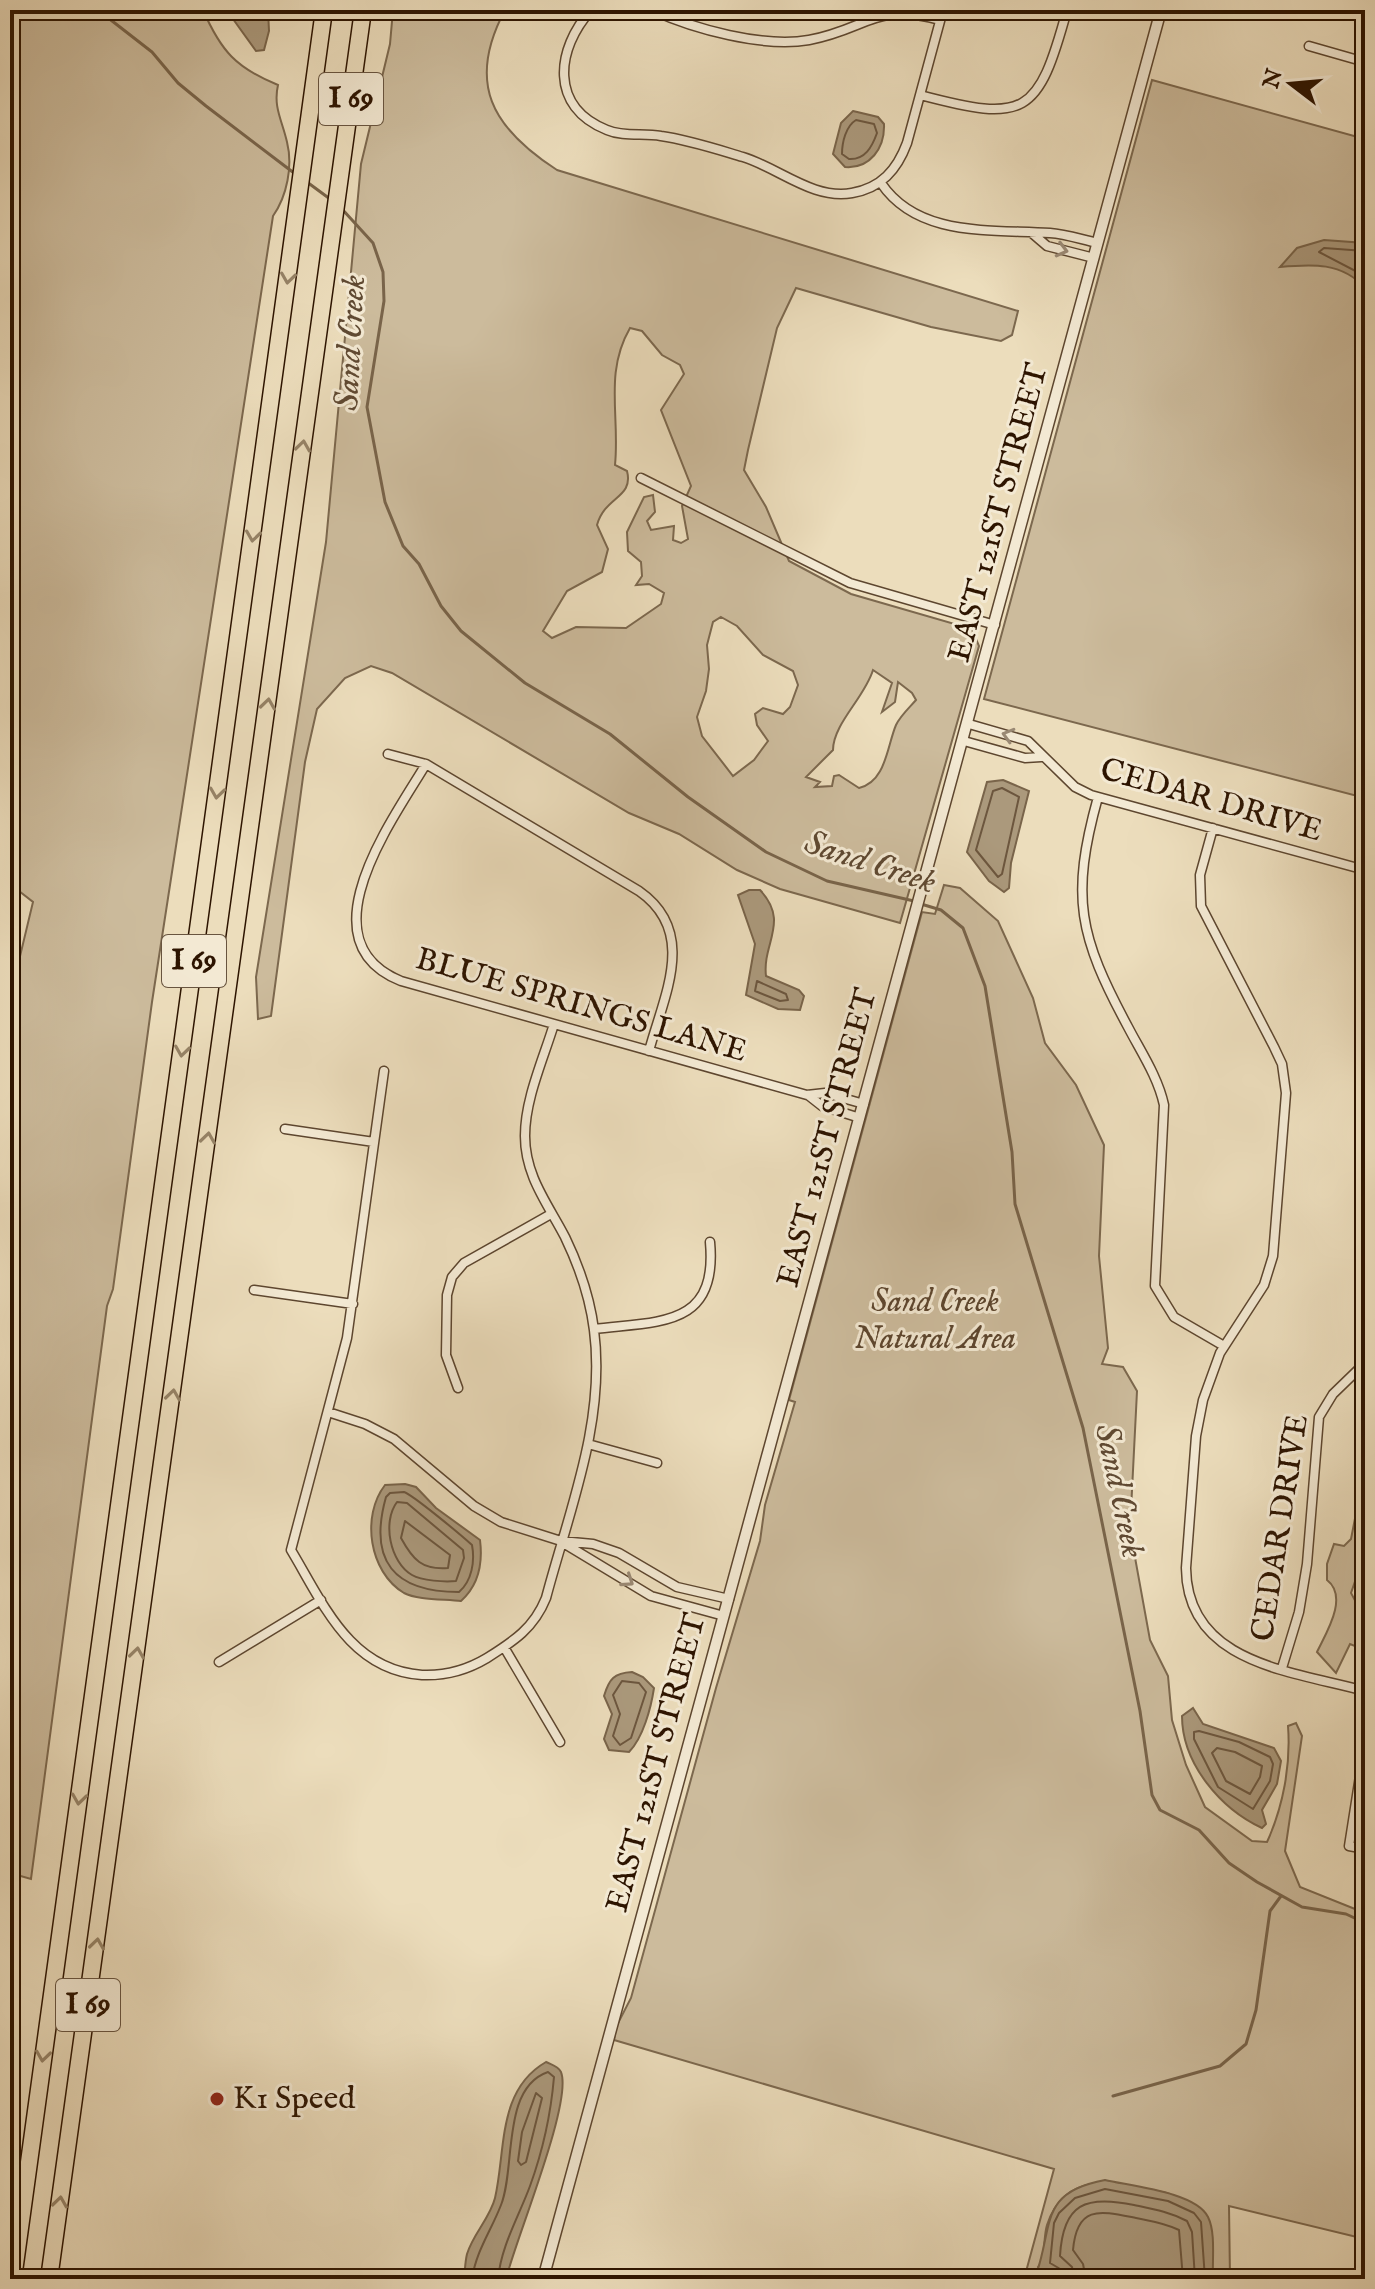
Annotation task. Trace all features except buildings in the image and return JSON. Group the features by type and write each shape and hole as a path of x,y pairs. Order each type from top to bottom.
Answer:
{"highway":[{"name":"I 69","path":"13,2279 324,10"},
{"name":"I 69","path":"49,2279 363,10"}],"street":[{"path":"591,10 571,35 564,66 567,90 588,120 612,132 676,138 748,159 827,193 851,194 881,183 903,154 943,10"},
{"path":"652,10 738,36 769,41 814,39 893,12 940,20"},
{"path":"920,95 986,111 1005,110 1023,102 1037,91 1049,73 1067,10"},
{"name":"EAST 121ST STREET","path":"543,2279 1161,10"},
{"path":"1309,46 1365,62"},
{"path":"881,183 898,204 925,218 973,231 1051,233 1098,243"},
{"path":"1033,234 1047,246 1094,258"},
{"path":"641,478 850,583 995,625"},
{"name":"CEDAR DRIVE","path":"969,724 1028,741 1075,787 1098,797 1365,870"},
{"path":"964,741 1025,758 1041,757"},
{"path":"388,754 426,764 639,891 658,907 672,936 673,960 649,1051"},
{"name":"BLUE SPRINGS LANE","path":"426,764 363,876 357,919 366,953 384,972 401,981 807,1095 822,1106 860,1118"},
{"path":"1098,797 1082,867 1083,924 1095,964 1156,1078 1164,1105 1155,1286 1171,1314 1224,1346"},
{"path":"1213,828 1199,887 1201,906 1282,1064 1286,1093 1271,1267 1224,1346 1208,1383 1199,1417 1187,1591 1195,1614 1218,1642 1242,1656 1365,1691"},
{"path":"384,1071 353,1304 291,1550 356,1650 400,1672 433,1675 456,1672 504,1647 535,1622 588,1444 597,1380 594,1329 579,1270 530,1170 525,1138 529,1106 554,1024"},
{"name":"BLUE SPRINGS LANE","path":"807,1095 825,1093 864,1104"},
{"path":"285,1129 374,1142"},
{"path":"458,1388 446,1355 447,1295 452,1277 464,1263 551,1214"},
{"path":"594,1329 670,1320 696,1308 709,1275 710,1242"},
{"path":"254,1290 353,1304"},
{"name":"CEDAR DRIVE","path":"1282,1668 1299,1612 1307,1564 1319,1417 1333,1394 1365,1363"},
{"path":"328,1412 365,1424 394,1439 488,1515 522,1530 561,1541 593,1544 619,1553 672,1585 729,1599"},
{"path":"588,1444 657,1463"},
{"path":"561,1541 651,1596 724,1616"},
{"path":"219,1662 321,1600"},
{"path":"504,1647 560,1742"},
{"path":"1365,1776 1360,1776 1349,1846 1365,1849"}],"green space":[{"path":"10,10 203,10 216,37 241,65 278,85 277,107 289,161 285,190 273,216 152,1002 113,1289 107,1306 31,1879 10,1873 10,998 33,902 10,884"},
{"path":"393,10 505,10 493,36 488,60 487,82 492,102 516,138 557,170 1018,311 1012,335 1001,341 931,327 796,288 777,328 744,470 766,507 789,561 851,594 972,629 979,646 900,923 780,889 737,870 679,834 629,813 392,673 371,666 345,678 317,709 305,762 271,1016 258,1019 256,977 326,542 361,164 390,44","holes":["630,328 642,331 662,355 680,365 684,374 661,410 691,486 682,506 688,539 681,543 673,540 674,526 651,530 647,521 655,512 653,495 644,497 627,532 628,551 641,562 642,576 636,585 649,584 664,593 661,604 626,628 576,627 552,638 543,631 567,591 602,572 608,549 597,525 606,508 623,492 628,480 627,471 615,465 615,378 622,345","721,617 737,626 763,655 793,671 798,685 790,707 783,714 763,708 755,714 757,725 768,741 754,760 733,776 702,736 697,717 706,691 709,669 707,645 713,622","873,670 892,683 882,712 895,702 898,682 916,700 898,722 875,779 859,788 839,775 834,776 832,786 815,787 820,782 806,777 833,750 838,730"]},
{"path":"1152,80 1365,139 1365,798 984,699"},
{"name":"Sand Creek Natural Area","path":"944,885 960,888 998,921 1033,998 1045,1043 1076,1085 1104,1145 1099,1256 1108,1348 1102,1364 1123,1367 1137,1391 1130,1530 1150,1640 1168,1676 1172,1720 1186,1765 1205,1807 1252,1841 1267,1842 1285,1786 1288,1726 1296,1723 1302,1736 1285,1851 1300,1887 1365,1913 1365,2239 1229,2206 1230,2279 1213,2279 1211,2258 1170,2194 1099,2183 1068,2193 1056,2206 1047,2225 1038,2267 1043,2274 1071,2279 1024,2279 1054,2169 614,2040 616,2027 631,1998 716,1688 760,1541 765,1505 795,1402 789,1400 922,912 935,914"},
{"path":"1365,1467 1365,1553 1351,1593 1365,1619 1365,1650 1350,1644 1336,1673 1317,1652 1336,1605 1333,1587 1327,1580 1327,1564 1334,1544 1344,1546 1351,1539"}],"water":[{"path":"238,10 268,10 269,31 264,50 256,51 233,19"},
{"path":"853,111 878,117 884,124 884,133 879,149 869,161 845,167 833,154 841,123"},
{"path":"1324,240 1365,243 1365,288 1347,273 1336,269 1315,265 1280,267 1297,248"},
{"path":"1003,780 1029,791 1011,863 1009,888 1004,892 989,881 967,852 987,782"},
{"path":"749,890 760,890 773,912 766,976 799,990 804,996 800,1010 778,1009 746,995 755,944 738,895"},
{"path":"385,1485 416,1487 436,1508 480,1540 478,1574 461,1601 404,1593 392,1584 376,1558 371,1527 377,1498"},
{"path":"632,1672 643,1677 654,1688 648,1713 642,1731 629,1752 609,1750 604,1739 612,1714 604,1696 613,1678"},
{"path":"1193,1708 1203,1724 1274,1748 1281,1761 1277,1784 1262,1810 1266,1824 1262,1828 1219,1797 1197,1768 1184,1734 1182,1716"},
{"path":"546,2062 561,2072 559,2112 506,2279 464,2279 466,2257 495,2198 511,2105 530,2074"},
{"path":"1105,2180 1177,2196 1201,2208 1208,2217 1212,2231 1213,2279 1040,2276 1037,2272 1048,2225 1059,2202 1084,2185"}],"waterway":[{"name":"Sand Creek","path":"98,10 152,52 178,83 294,173"},
{"name":"Sand Creek","path":"307,182 330,199"},
{"name":"Sand Creek","path":"342,209 373,243 383,272 384,301 367,407 385,502 403,546 419,564 441,606 461,631 525,683 610,734 688,797 766,852 827,881 914,901"},
{"name":"Sand Creek","path":"921,904 941,910 963,928 985,986 1012,1152 1015,1204 1083,1428 1140,1711 1152,1795 1160,1810 1199,1830 1229,1863 1257,1882 1302,1907 1346,1914 1365,1923"},
{"path":"1113,2096 1220,2066 1246,2044 1256,2010 1270,1911 1281,1896"}],"place":[{"name":"K1 Speed","path":"217,2099"}]}
